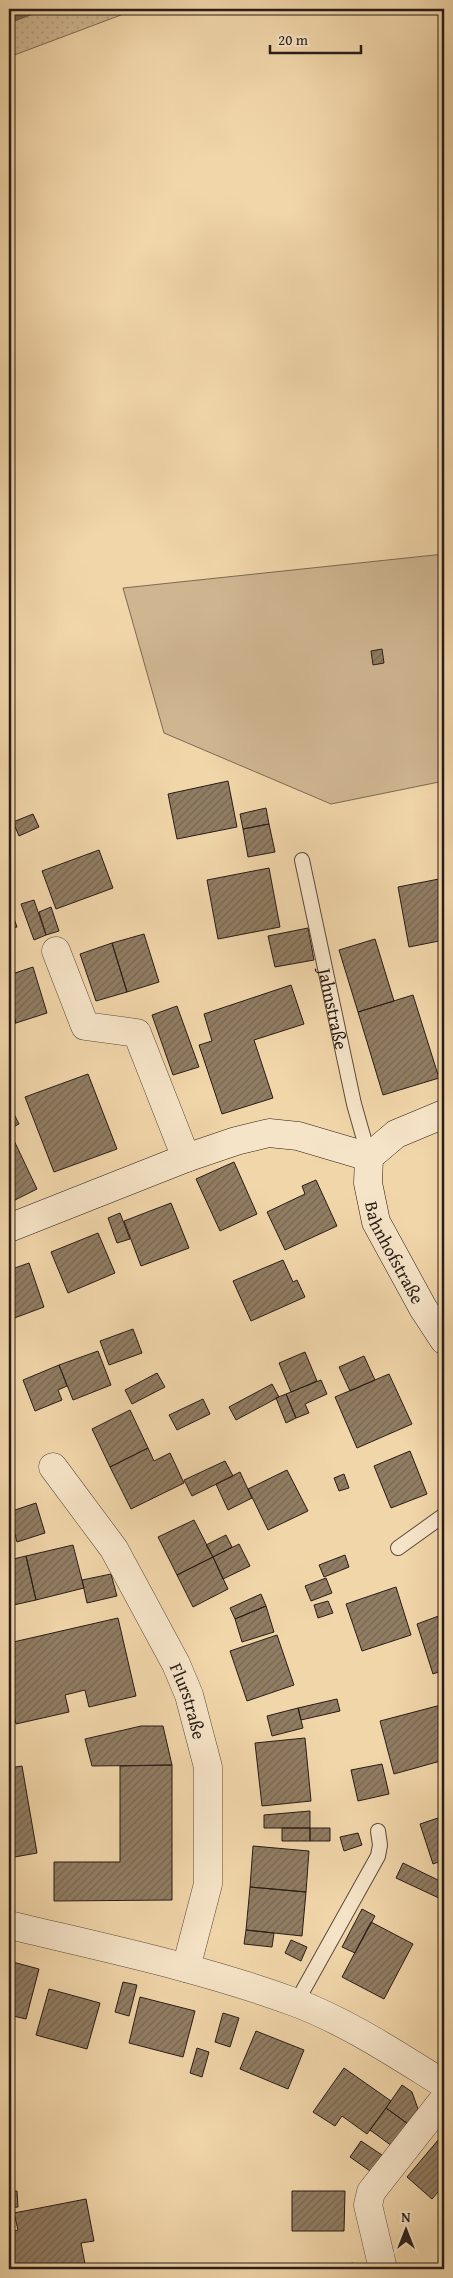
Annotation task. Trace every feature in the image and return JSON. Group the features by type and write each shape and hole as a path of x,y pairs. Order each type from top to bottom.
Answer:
{"street":[{"path":"56,951 85,1026 138,1034 186,1158"},
{"path":"9,1228 186,1158 236,1141 269,1133 298,1136 369,1157 396,1134 444,1114"},
{"name":"Bahnhofstraße","path":"369,1157 368,1183 376,1222 423,1308 444,1340"},
{"name":"Flurstraße","path":"53,1467 114,1549 176,1664 189,1695 208,1766 208,1884 186,1968"},
{"path":"9,1925 186,1968 296,2003 372,2039 444,2084"},
{"path":"383,2269 368,2205 371,2192 444,2099"}],"lane":[{"name":"Jahnstraße","path":"302,860 354,1104 369,1157"},
{"path":"398,1548 444,1515"},
{"path":"296,2003 378,1856 380,1846 378,1831"}],"shaded area":[{"path":"9,9 137,9 9,57"},
{"path":"444,554 444,781 331,804 164,733 123,588"}],"building":[{"path":"382,649 384,663 373,665 371,651"},
{"path":"228,781 237,827 177,839 168,794"},
{"path":"266,808 269,824 243,829 240,814"},
{"path":"33,814 39,827 19,836 13,822"},
{"path":"269,824 275,852 248,857 243,829"},
{"path":"99,850 113,888 56,909 42,871"},
{"path":"269,868 280,927 218,939 207,880"},
{"path":"444,878 444,940 409,947 398,887"},
{"path":"34,900 46,935 34,940 21,904"},
{"path":"9,905 17,927 9,929"},
{"path":"51,907 59,931 46,935 39,912"},
{"path":"308,928 314,960 275,967 268,936"},
{"path":"144,934 159,982 127,992 112,943"},
{"path":"375,939 394,1001 358,1012 339,950"},
{"path":"112,943 127,992 96,1001 80,954"},
{"path":"33,967 47,1013 16,1023 9,1001 9,975"},
{"path":"291,985 304,1024 254,1040 273,1098 222,1114 199,1045 212,1041 204,1014"},
{"path":"413,995 439,1078 383,1095 358,1012"},
{"path":"9,1001 16,1023 9,1026"},
{"path":"177,1006 199,1067 173,1075 152,1015"},
{"path":"88,1074 117,1149 54,1172 25,1097"},
{"path":"9,1104 19,1124 9,1129"},
{"path":"9,1130 37,1189 9,1203"},
{"path":"234,1162 257,1214 220,1231 196,1179"},
{"path":"316,1180 337,1226 285,1250 267,1212 305,1194 302,1186"},
{"path":"171,1203 189,1248 141,1266 124,1221"},
{"path":"120,1213 130,1239 117,1243 108,1218"},
{"path":"98,1233 115,1273 68,1293 51,1252"},
{"path":"283,1260 293,1282 297,1280 305,1297 251,1321 233,1281"},
{"path":"29,1263 44,1307 9,1320 9,1270"},
{"path":"133,1329 142,1353 109,1365 100,1341"},
{"path":"98,1351 111,1385 73,1400 59,1365"},
{"path":"305,1352 317,1381 291,1392 279,1363"},
{"path":"364,1356 375,1380 350,1391 339,1367"},
{"path":"59,1365 67,1386 58,1390 62,1400 35,1411 23,1380"},
{"path":"157,1373 165,1387 132,1404 125,1390"},
{"path":"389,1374 412,1424 357,1448 335,1397"},
{"path":"321,1380 327,1394 305,1404 309,1413 296,1418 286,1394"},
{"path":"272,1384 279,1397 236,1420 229,1407"},
{"path":"286,1394 296,1418 286,1423 276,1398"},
{"path":"203,1399 210,1414 177,1430 169,1415"},
{"path":"130,1410 148,1448 110,1467 92,1429"},
{"path":"148,1448 154,1461 170,1453 184,1483 131,1509 110,1467"},
{"path":"410,1451 427,1494 391,1508 374,1466"},
{"path":"225,1461 233,1476 192,1496 184,1480"},
{"path":"287,1470 308,1511 268,1530 248,1489"},
{"path":"240,1472 252,1498 228,1510 216,1484"},
{"path":"344,1474 349,1488 339,1491 334,1478"},
{"path":"36,1503 45,1533 17,1542 9,1512"},
{"path":"194,1520 213,1557 177,1575 158,1537"},
{"path":"226,1535 232,1547 213,1557 206,1545"},
{"path":"239,1544 250,1566 223,1579 213,1557"},
{"path":"73,1545 84,1588 36,1600 26,1556"},
{"path":"345,1555 349,1567 324,1577 319,1565"},
{"path":"26,1556 36,1600 9,1606 9,1560"},
{"path":"213,1557 228,1589 193,1607 177,1575"},
{"path":"111,1574 117,1596 87,1603 82,1580"},
{"path":"326,1578 332,1593 311,1601 305,1586"},
{"path":"396,1587 411,1635 362,1651 346,1604"},
{"path":"261,1594 266,1606 235,1619 230,1608"},
{"path":"328,1601 333,1613 318,1618 314,1605"},
{"path":"266,1606 274,1632 242,1642 235,1619"},
{"path":"444,1614 444,1670 433,1674 417,1624"},
{"path":"118,1618 136,1696 89,1707 85,1690 65,1695 69,1712 16,1724 9,1693 9,1643"},
{"path":"277,1635 294,1685 247,1701 230,1651"},
{"path":"337,1699 340,1711 301,1720 298,1708"},
{"path":"441,1705 444,1716 444,1760 394,1774 380,1721"},
{"path":"298,1708 303,1728 272,1736 267,1716"},
{"path":"141,1726 163,1726 172,1765 92,1766 85,1739"},
{"path":"305,1738 311,1801 262,1806 255,1743"},
{"path":"382,1764 389,1794 358,1801 351,1770"},
{"path":"172,1765 172,1900 54,1901 54,1862 120,1862 120,1766"},
{"path":"22,1766 37,1853 9,1858 9,1768"},
{"path":"310,1811 310,1828 264,1828 264,1815"},
{"path":"444,1816 444,1860 433,1864 420,1824"},
{"path":"282,1828 310,1828 310,1841 282,1841"},
{"path":"310,1828 330,1828 330,1841 310,1841"},
{"path":"358,1833 362,1845 344,1851 340,1837"},
{"path":"253,1846 309,1851 306,1892 250,1887"},
{"path":"403,1863 444,1883 444,1893 441,1899 396,1878"},
{"path":"250,1887 306,1892 302,1936 246,1930"},
{"path":"362,1909 375,1916 355,1953 342,1947"},
{"path":"371,1922 413,1944 384,1999 342,1977"},
{"path":"246,1930 274,1933 272,1947 244,1944"},
{"path":"291,1940 307,1947 301,1961 285,1953"},
{"path":"9,1961 39,1969 26,2019 9,2015"},
{"path":"123,1982 137,1985 129,2016 115,2012"},
{"path":"49,1989 100,2003 87,2049 36,2035"},
{"path":"140,1997 195,2011 183,2057 129,2043"},
{"path":"223,2013 239,2018 230,2047 215,2042"},
{"path":"256,2031 304,2050 288,2089 240,2069"},
{"path":"197,2048 209,2052 202,2077 190,2073"},
{"path":"344,2068 391,2101 367,2134 342,2116 335,2126 313,2112"},
{"path":"402,2085 412,2092 418,2109 408,2124 386,2108"},
{"path":"386,2108 408,2124 392,2146 370,2130"},
{"path":"444,2133 444,2185 432,2199 407,2177"},
{"path":"361,2141 382,2155 370,2171 350,2157"},
{"path":"9,2191 17,2191 18,2207 9,2208"},
{"path":"292,2191 345,2191 344,2231 292,2231"},
{"path":"86,2199 94,2241 81,2243 86,2269 21,2269 20,2263 12,2265 9,2232 18,2230 14,2213"},
{"path":"353,2263 355,2269 323,2269"}],"waterway":[{"path":"9,19 35,9"}]}
